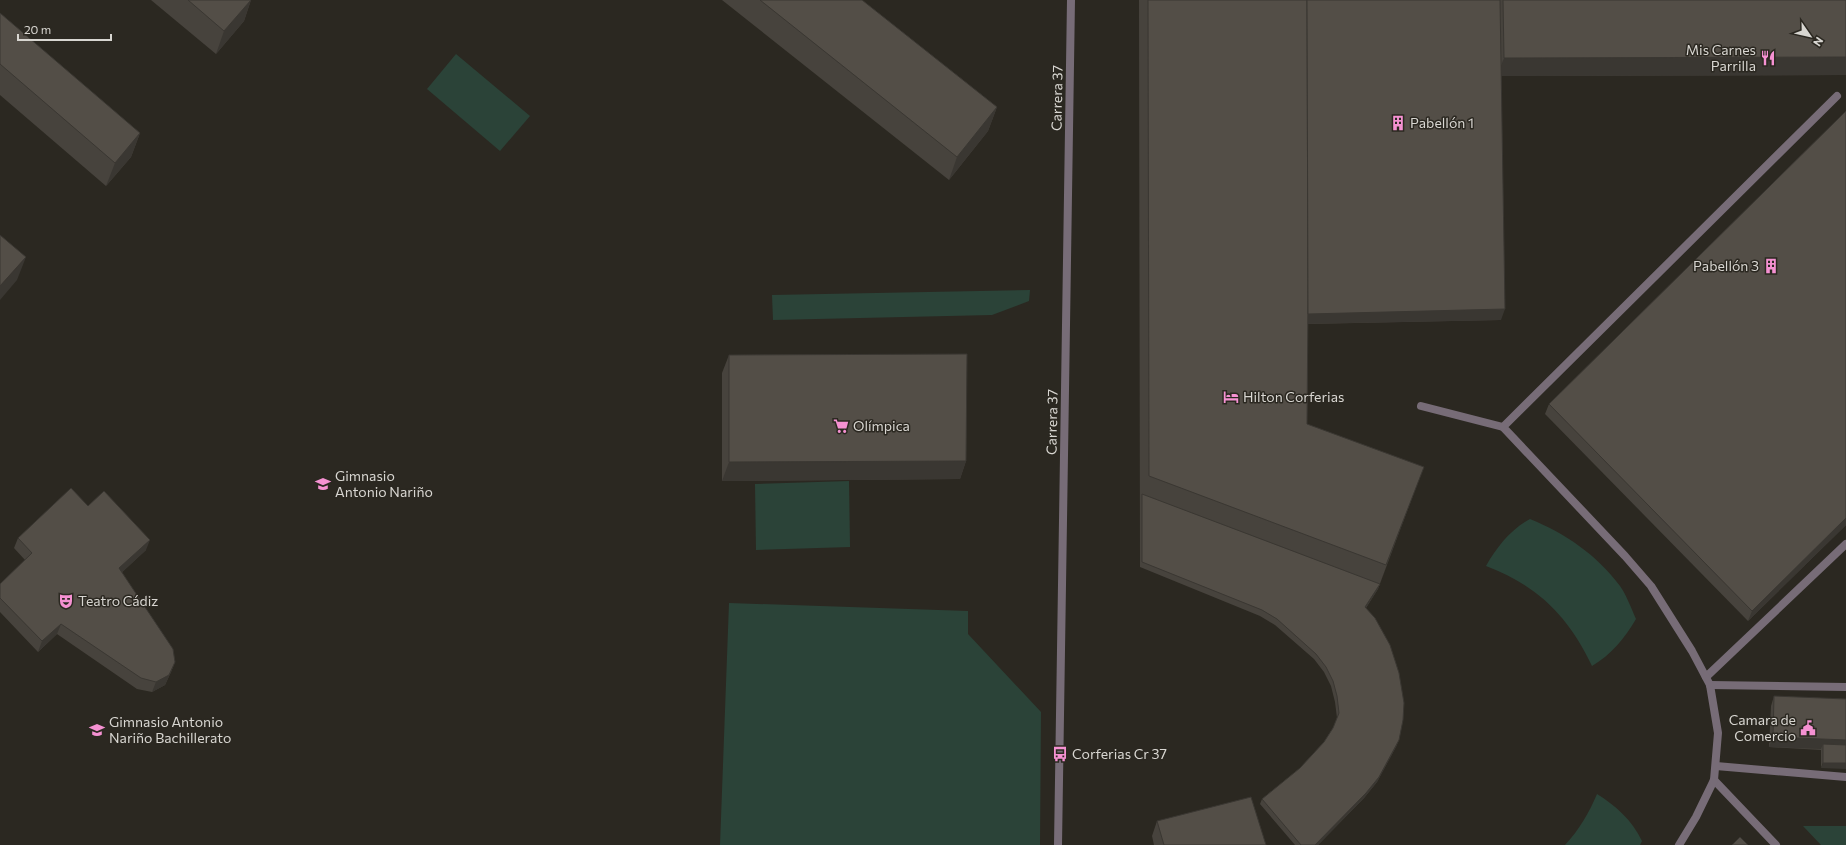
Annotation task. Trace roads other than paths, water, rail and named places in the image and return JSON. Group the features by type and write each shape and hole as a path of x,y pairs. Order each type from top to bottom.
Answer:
{"street":[{"name":"Carrera 37","path":"1058,845 1071,0"},
{"path":"1503,428 1837,96"},
{"path":"1421,406 1503,428 1625,556 1651,586 1676,624 1710,685 1718,733 1714,780 1696,817 1679,845"},
{"path":"1706,677 1846,544"},
{"path":"1710,685 1846,687"},
{"path":"1716,766 1846,777"},
{"path":"1714,780 1776,845"}],"place":[{"name":"Mis Carnes Parrilla","path":"1768,58"},
{"name":"Pabellón 1","path":"1398,123"},
{"name":"Pabellón 3","path":"1771,266"},
{"name":"Hilton Corferias","path":"1231,397"},
{"name":"Olímpica","path":"841,426"},
{"name":"Gimnasio Antonio Nariño","path":"323,484"},
{"name":"Teatro Cádiz","path":"66,601"},
{"name":"Camara de Comercio","path":"1808,728"},
{"name":"Gimnasio Antonio Nariño Bachillerato","path":"97,730"},
{"name":"Corferias Cr 37","path":"1060,754"}]}
